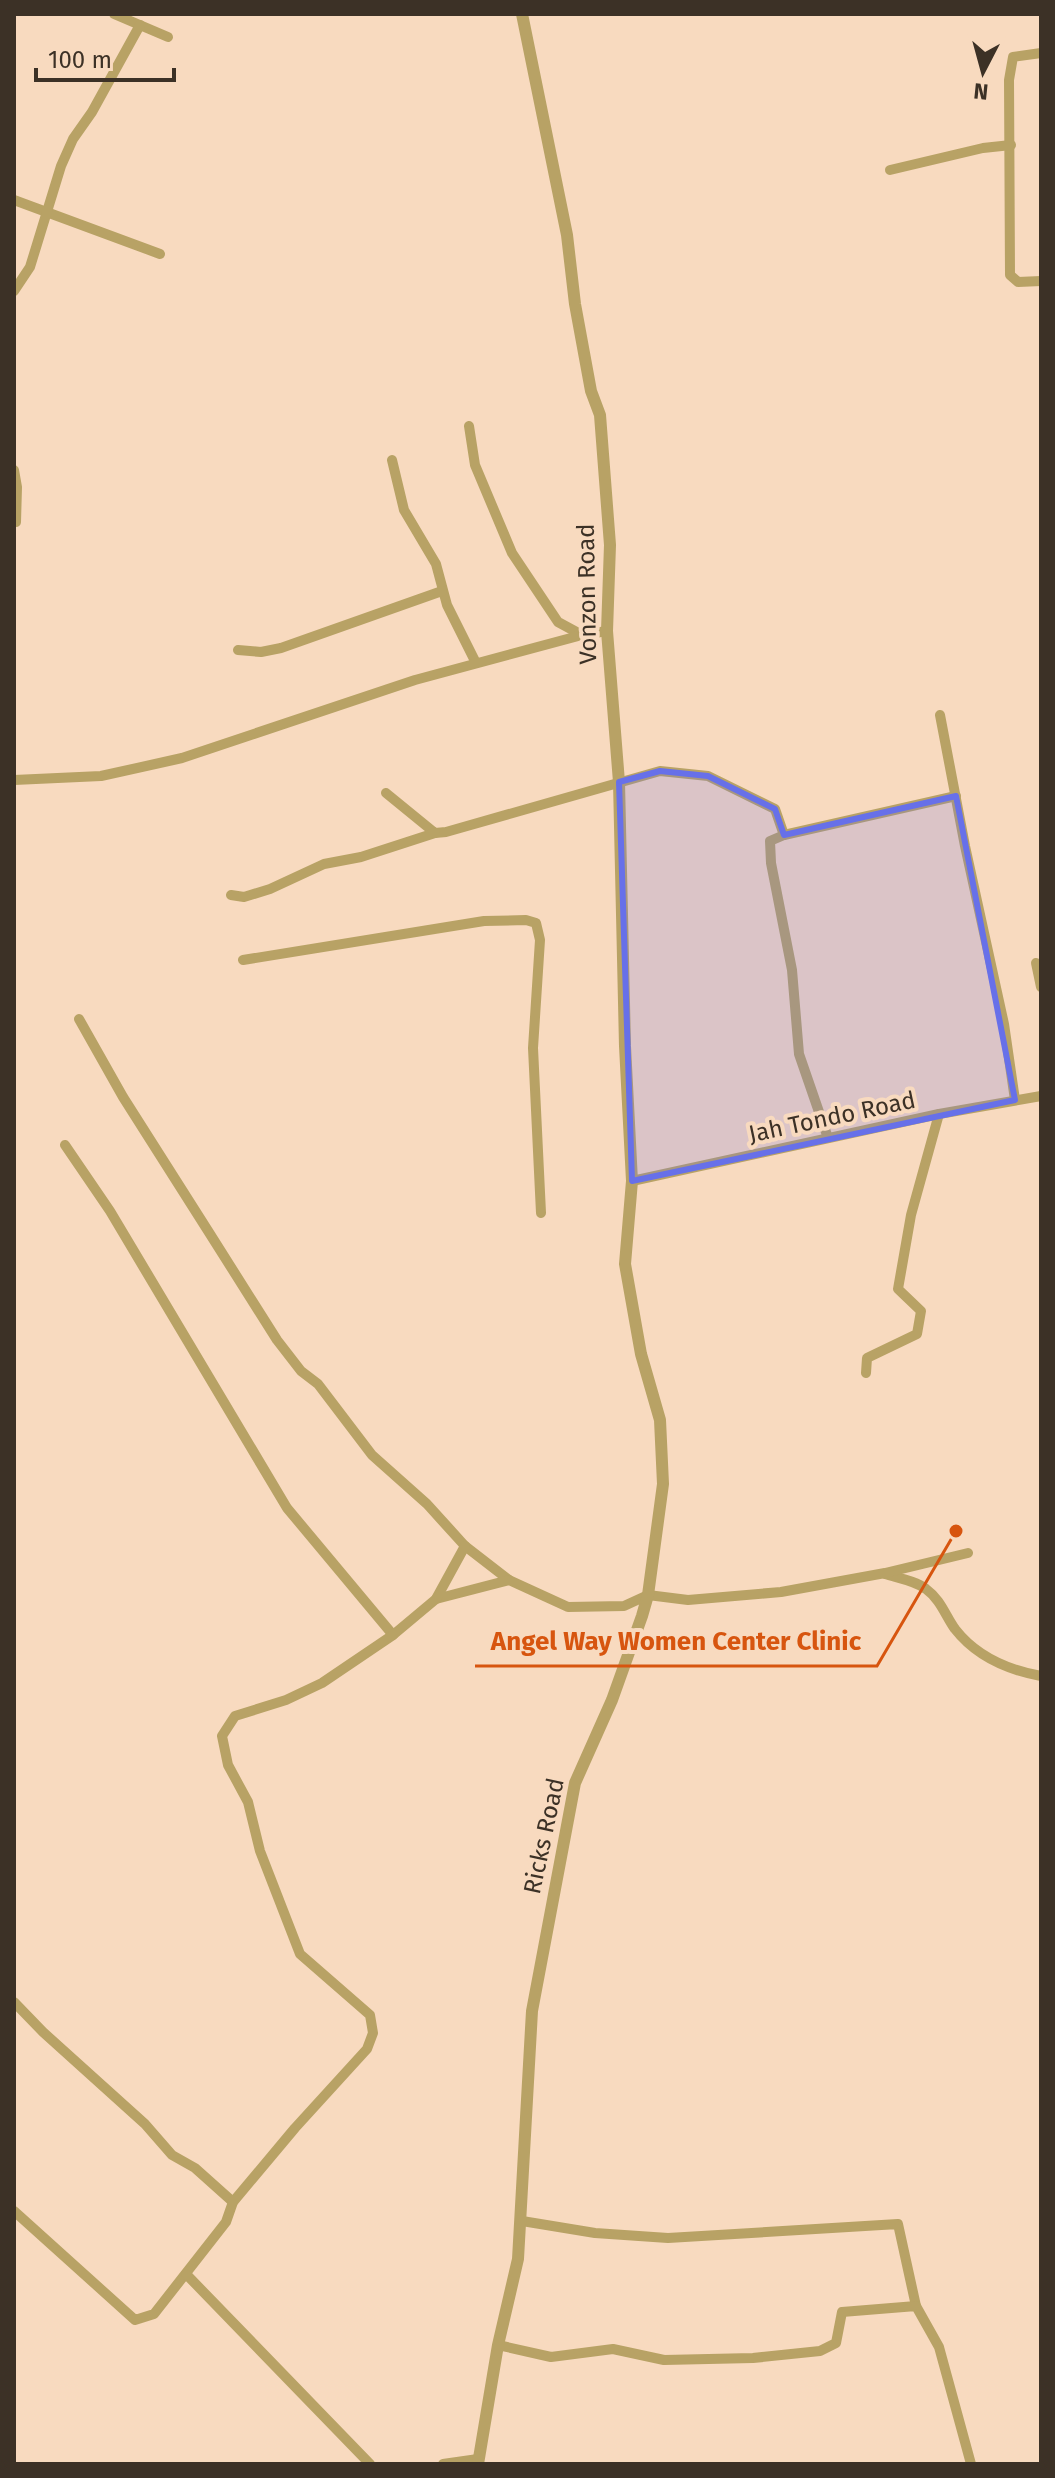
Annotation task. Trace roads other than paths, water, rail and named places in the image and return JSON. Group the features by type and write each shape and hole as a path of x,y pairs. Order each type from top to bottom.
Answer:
{"street":[{"path":"114,14 168,37"},
{"name":"Vonzon Road","path":"522,14 567,235 575,304 591,391 600,415 610,545 607,631 619,782 625,1046 632,1181"},
{"path":"14,291 30,267 61,166 73,139 92,112 140,25"},
{"path":"1041,53 1013,57 1009,80 1010,275 1018,282 1041,281"},
{"path":"890,170 983,148 1011,145"},
{"path":"14,200 160,254"},
{"path":"469,426 475,465 512,553 558,622 582,635"},
{"path":"392,460 404,510 436,564 442,591 476,663"},
{"path":"14,470 16,522"},
{"path":"238,650 261,652 281,648 442,591"},
{"path":"14,780 101,776 182,758 415,680 607,631"},
{"path":"940,715 1004,1024 1015,1100"},
{"path":"231,895 244,897 270,889 324,864 361,857 435,833 660,771 708,776 775,809 784,835"},
{"path":"386,793 435,833"},
{"path":"828,1138 799,1054 792,970 771,863 770,841 784,835 956,796"},
{"path":"243,960 484,921 526,920 536,923 540,940 533,1048 541,1213"},
{"path":"1036,963 1041,987"},
{"path":"79,1019 123,1097 277,1340 301,1371 318,1384 372,1455 427,1504 465,1546 509,1580 568,1607 624,1606 648,1595 669,1599 781,1592 885,1573 968,1553"},
{"name":"Jah Tondo Road","path":"632,1181 939,1114 1041,1096"},
{"path":"866,1373 867,1358 917,1334 921,1311 898,1289 911,1215 939,1114"},
{"path":"65,1145 110,1211 287,1508 393,1635"},
{"name":"Ricks Road","path":"478,2462 498,2345 518,2259 532,2011 575,1783 612,1700 648,1595 663,1484 660,1420 641,1354 625,1264 632,1181"},
{"path":"14,2211 135,2320 154,2314 226,2222 233,2202 367,2049 373,2033 370,2015 300,1954 260,1851 248,1802 228,1765 222,1736 235,1716 286,1700 322,1683 393,1635 436,1599 465,1546"},
{"path":"885,1573 925,1587 943,1606 962,1636 990,1659 1041,1676"},
{"path":"436,1599 509,1580"},
{"path":"14,2002 145,2124 172,2155 195,2168 233,2202"},
{"path":"522,2221 595,2233 668,2238 898,2224 916,2306 939,2347 971,2464"},
{"path":"186,2274 370,2464"},
{"path":"498,2345 551,2357 613,2349 664,2360 753,2358 820,2351 836,2343 842,2312 916,2306"},
{"path":"443,2464 478,2462"}],"place":[{"name":"Angel Way Women Center Clinic","path":"956,1531"}]}
